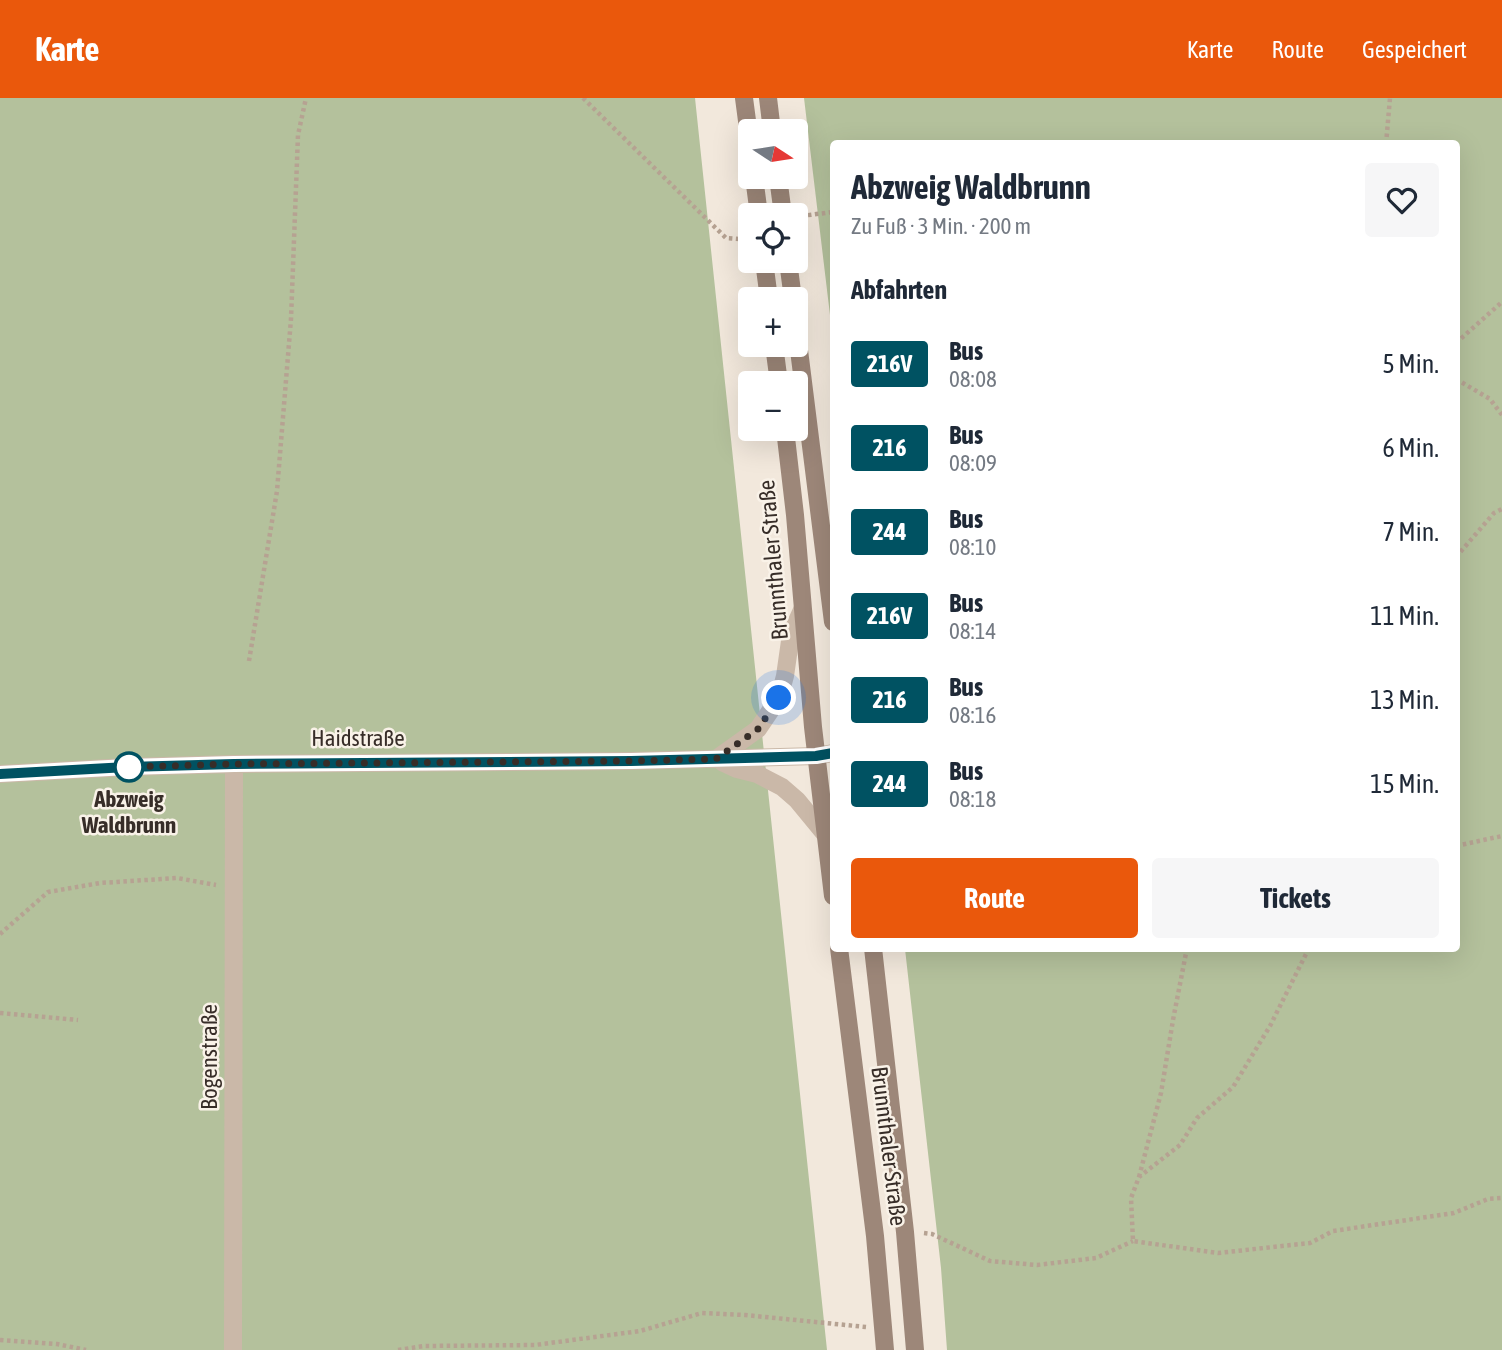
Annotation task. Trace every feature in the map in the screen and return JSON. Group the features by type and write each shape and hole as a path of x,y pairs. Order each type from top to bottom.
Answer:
{"main road":[{"path":"744,98 747,119"},
{"path":"768,98 771,119"},
{"path":"800,357 830,598"},
{"name":"Brunnthaler Straße","path":"786,441 802,610 824,754 825,834 830,873"},
{"name":"Brunnthaler Straße","path":"840,952 875,1236 885,1350"},
{"name":"Brunnthaler Straße","path":"873,952 905,1232 915,1350"}],"street":[{"path":"716,759 758,729 779,698 791,634 802,610"},
{"name":"Haidstraße","path":"0,774 234,764 617,762 824,754"},
{"name":"Haidstraße","path":"716,759 737,769 757,774 782,787 804,807 825,834"},
{"name":"Bogenstraße","path":"233,1350 234,764"}],"path":[{"path":"249,661 277,491 291,319 298,135 306,98"},
{"path":"583,98 726,238 738,239"},
{"path":"1386,140 1390,98"},
{"path":"812,214 830,212"},
{"path":"1460,339 1502,302"},
{"path":"1460,381 1490,399 1502,415"},
{"path":"1460,552 1494,513 1502,509"},
{"path":"1460,845 1502,836"},
{"path":"0,934 48,892 100,883 177,878 234,888"},
{"path":"1133,1241 1130,1198 1139,1177 1161,1093 1186,952"},
{"path":"1139,1177 1180,1145 1197,1118 1233,1087 1270,1026 1307,952"},
{"path":"0,1013 78,1020"},
{"path":"938,1238 990,1261 1037,1265 1096,1258 1133,1241 1218,1253 1310,1243 1333,1231 1454,1213 1488,1199 1502,1198"},
{"path":"398,1350 424,1346 535,1345 640,1331 702,1313 884,1329"},
{"path":"0,1340 57,1344 86,1350"}],"green space":[{"path":"0,98 695,98 827,1350 0,1350"},
{"path":"804,98 1502,98 1502,1350 947,1350 941,1268 905,952 1460,952 1460,140 830,140 830,315"}],"bus line":[{"name":"216V","path":"0,774 234,764 631,761 830,754"}],"place":[{"name":"Abzweig Waldbrunn","path":"129,767"}],"route":[{"path":"129,767 716,759 758,729 779,698"}]}
